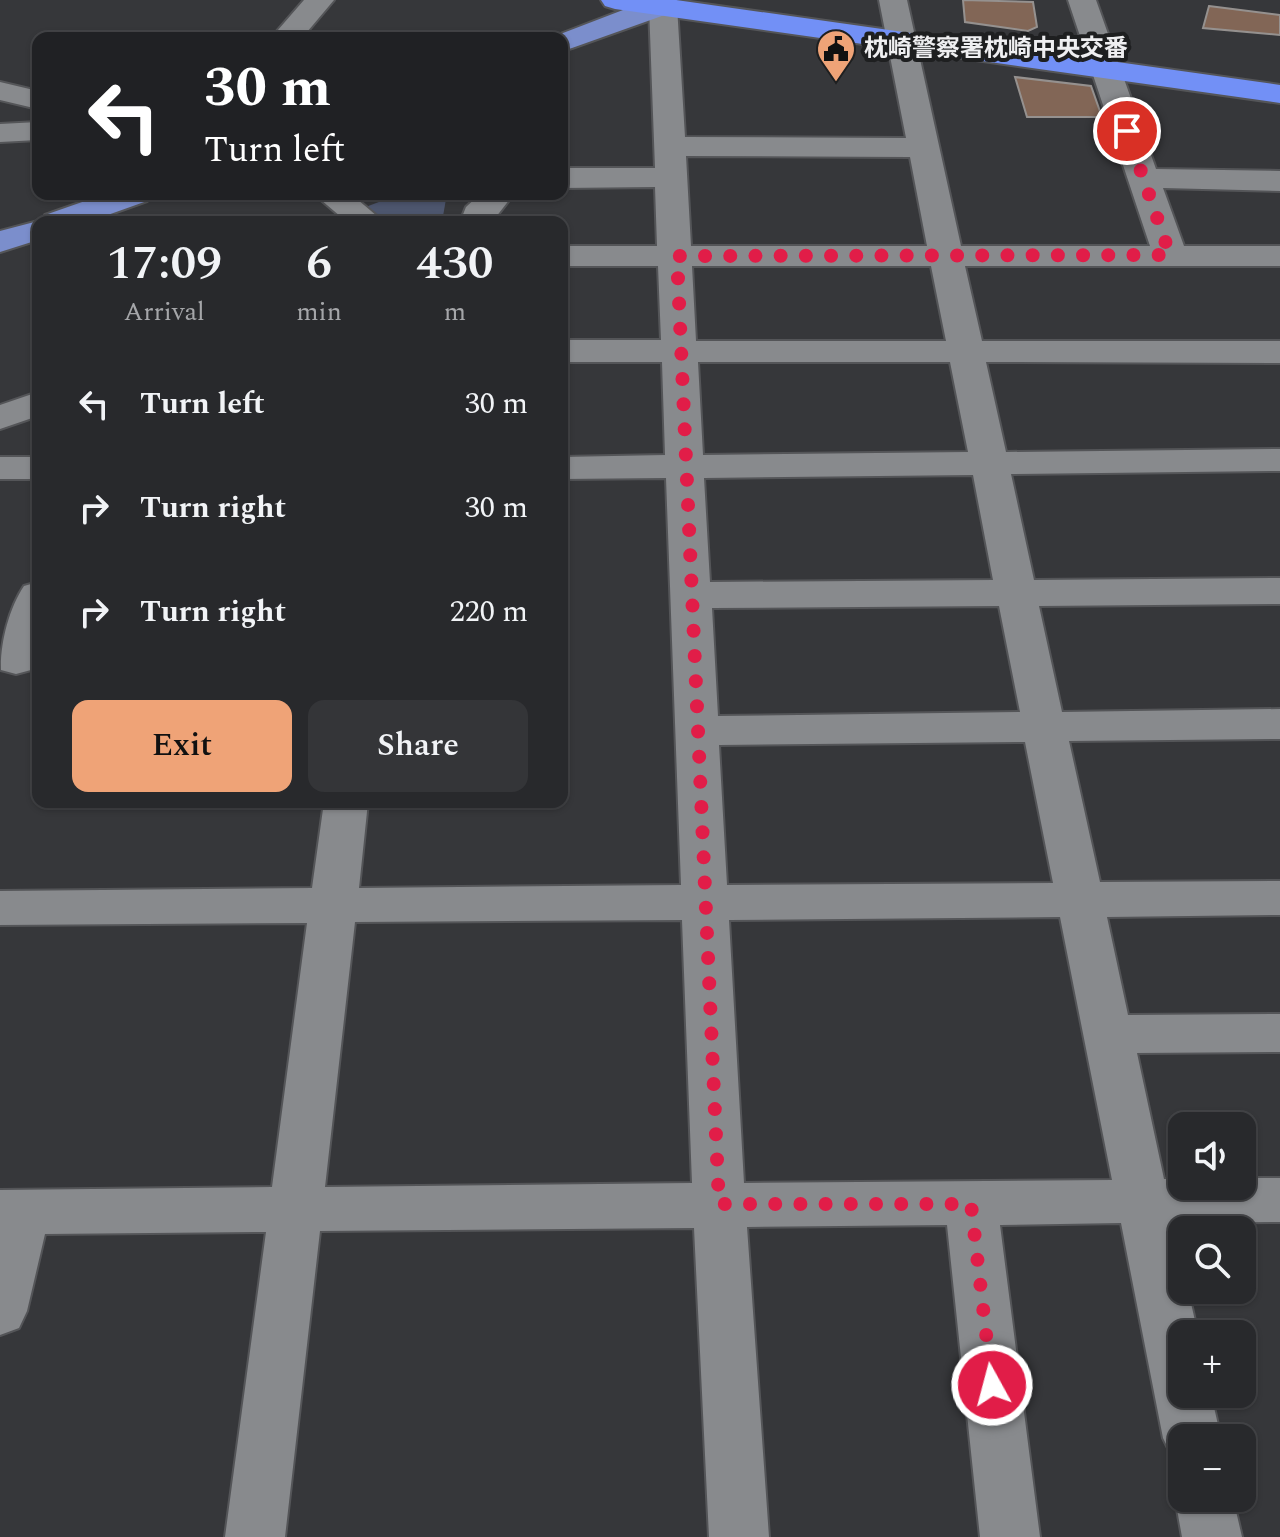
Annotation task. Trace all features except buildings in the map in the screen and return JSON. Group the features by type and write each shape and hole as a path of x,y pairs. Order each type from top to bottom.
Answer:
{"highway":[{"path":"615,0 897,20 1105,68 1280,94"}],"main road":[{"path":"568,40 663,3"},
{"path":"74,216 119,200"},
{"path":"0,242 32,231"}],"street":[{"path":"291,32 320,0"},
{"path":"1082,0 1170,255"},
{"path":"663,3 719,1204 739,1537"},
{"path":"897,20 1168,1323"},
{"path":"0,91 32,99"},
{"path":"0,133 32,131"},
{"path":"568,177 670,162 924,148"},
{"path":"1143,178 1280,181"},
{"path":"338,200 360,216"},
{"path":"478,216 492,200"},
{"path":"568,256 1280,256"},
{"path":"568,351 1280,352"},
{"path":"0,418 32,405"},
{"path":"568,468 1280,460"},
{"path":"0,468 32,468"},
{"path":"691,595 1280,591"},
{"path":"18,660 32,614"},
{"path":"697,731 1280,724"},
{"path":"255,1537 345,808"},
{"path":"0,908 331,903 1280,898"},
{"path":"1108,1034 1280,1033"},
{"path":"0,1311 11,1212 1280,1200"},
{"path":"971,1204 1010,1537"},
{"path":"1207,1512 1212,1537"}],"shaded area":[{"path":"384,200 446,200 443,216 374,216 363,208"}],"place":[{"name":"枕崎警察署枕崎中央交番","path":"836,83"}],"route":[{"path":"992,1385 971,1204 719,1204 677,256 1170,255 1127,131"}]}
